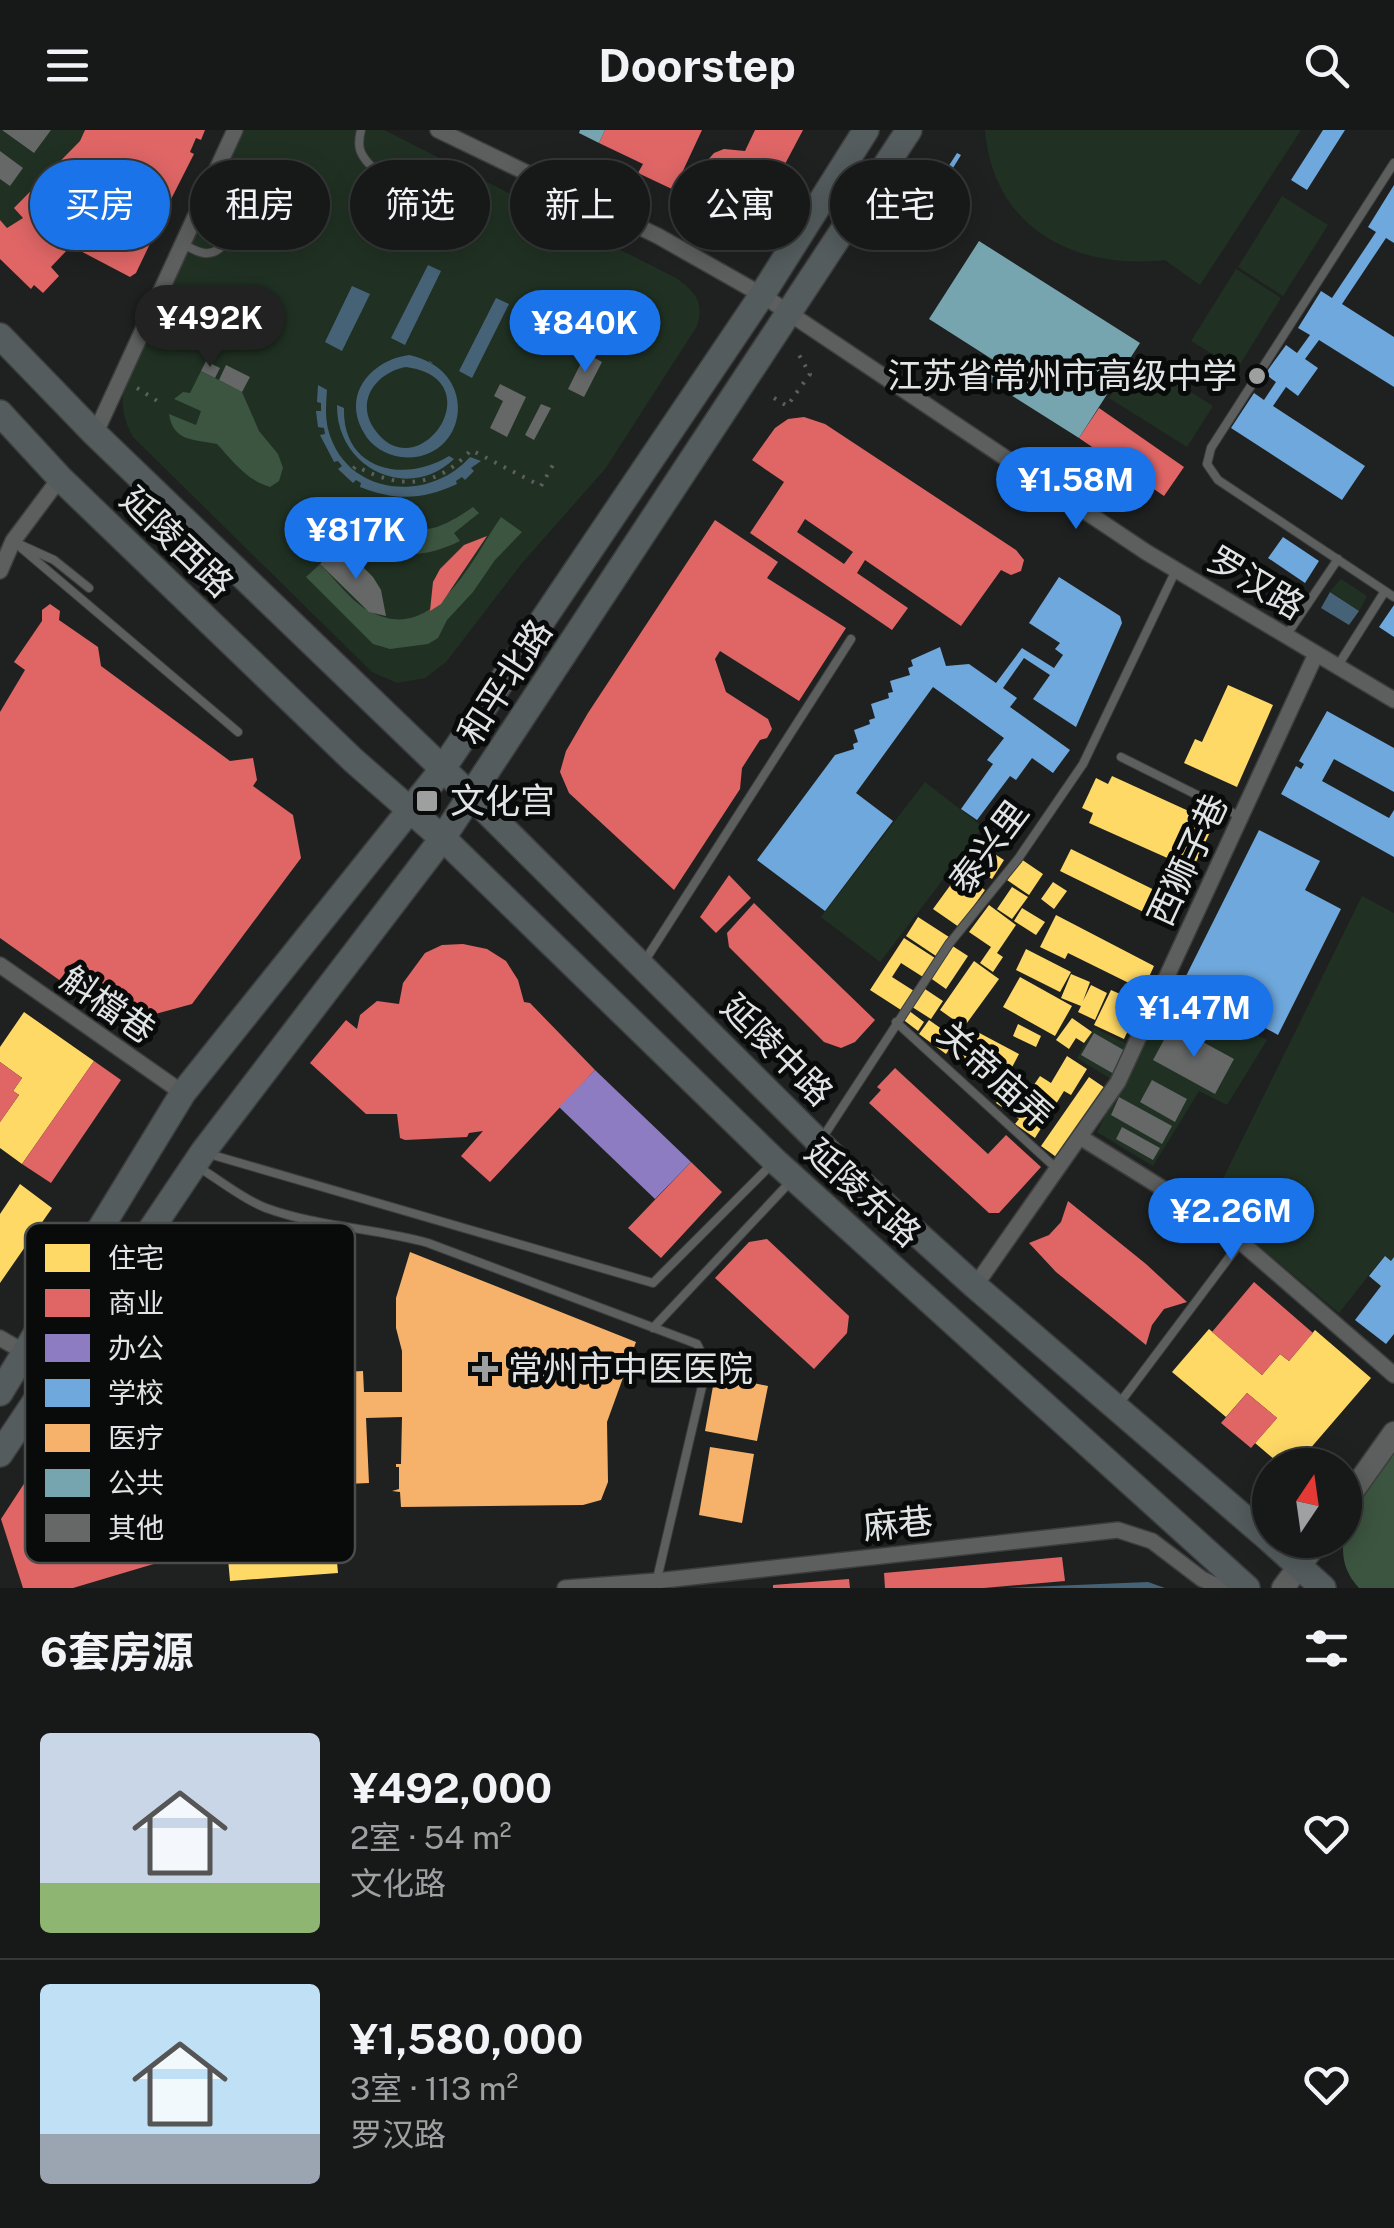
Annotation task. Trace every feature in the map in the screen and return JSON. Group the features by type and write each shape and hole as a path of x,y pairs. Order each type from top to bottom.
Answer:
{"main road":[{"name":"和平北路","path":"105,1223 184,1092 441,771 762,295 866,130"},
{"name":"和平北路","path":"155,1223 198,1158 442,839 909,130"},
{"name":"延陵西路","path":"0,336 94,434 470,796"},
{"name":"延陵西路","path":"0,413 60,478 354,760 442,839"},
{"name":"延陵中路","path":"470,796 819,1142 975,1286 1252,1524"},
{"name":"延陵东路","path":"442,839 785,1170 1247,1588"},
{"name":"和平北路","path":"0,1392 25,1355"},
{"name":"和平北路","path":"0,1454 25,1417"},
{"name":"延陵中路","path":"1291,1558 1323,1588"}],"street":[{"path":"94,434 235,130"},
{"name":"罗汉路","path":"438,130 658,236 762,295 1176,570 1394,700"},
{"path":"0,571 13,541 60,478"},
{"name":"西狮子巷","path":"975,1286 1118,1082 1316,654"},
{"name":"斛檔巷","path":"3,972 46,1007 184,1092"},
{"path":"1080,1136 1220,1224 1394,1374"},
{"path":"0,1338 25,1353"},
{"path":"1362,1478 1394,1433"},
{"name":"麻巷","path":"564,1588 1118,1530 1152,1540 1202,1579 1222,1588"},
{"path":"1283,1588 1306,1558"}],"lane":[{"path":"360,130 358,147 365,160"},
{"path":"1394,164 1211,448 1207,464 1218,480 1394,597"},
{"path":"181,244 190,248"},
{"path":"13,541 54,560 89,588"},
{"path":"13,541 238,732"},
{"path":"1286,636 1338,559"},
{"name":"泰兴里","path":"819,1142 950,944 1018,859 1083,764 1176,570"},
{"path":"1337,666 1385,591"},
{"path":"641,965 852,639"},
{"path":"1121,756 1241,817"},
{"name":"关帝庙弄","path":"896,1022 1057,1169"},
{"path":"198,1158 653,1284 785,1170"},
{"path":"198,1158 261,1206 331,1223"},
{"path":"652,1328 785,1170"},
{"path":"355,1227 428,1243 696,1344 707,1365 656,1581"},
{"path":"1116,1407 1241,1242"}],"path":[{"path":"774,398 787,406 810,374 799,355"},
{"path":"426,372 431,362"},
{"path":"126,379 162,404"},
{"path":"346,476 356,466 390,481 434,478 456,467 472,450 541,486 553,465"}],"green space":[{"path":"0,130 85,130 62,160 30,160 30,193 15,208 23,218 7,228 0,220"},
{"path":"242,130 384,130 443,160 350,160 350,250 490,250 490,184 510,194 510,250 621,250 676,278 689,288 699,304 697,326 605,469 522,563 446,662 425,678 397,683 372,672 133,437 126,421 123,398 127,373 190,240 190,250 330,250 330,160 228,160"},
{"path":"985,130 1301,130 1200,285 1165,260 1100,258 1044,236 1021,217 1004,193 991,164"},
{"path":"1282,196 1328,225 1283,296 1238,267"},
{"path":"1236,269 1281,298 1237,369 1191,341"},
{"path":"1135,357 1213,406 1187,447 1109,398"},
{"path":"201,371 242,392 259,431 278,454 283,468 279,481 270,487 247,475 217,444 186,438 175,430 169,414 196,425 201,411 174,399 183,392 190,393"},
{"path":"473,507 479,513 454,533 460,541 431,552 402,554 382,550 384,543 356,532 361,520 429,529"},
{"path":"501,517 522,532 447,620 438,638 428,644 390,649 373,644 306,577 320,564 350,597 371,612 394,619 414,617 433,608 449,593"},
{"path":"1341,579 1367,596 1359,611 1330,591"},
{"path":"925,782 983,827 880,962 821,917"},
{"path":"1362,896 1394,913 1394,1257 1391,1261 1384,1256 1339,1313 1210,1205"},
{"path":"1173,989 1267,1040 1227,1105 1199,1091 1153,1166 1097,1132"},
{"path":"1094,1028 1127,1044 1129,1050 1111,1079 1077,1058"},
{"path":"1394,1449 1394,1588 1359,1588 1347,1571 1344,1558 1362,1558 1362,1495"}],"water":[{"path":"428,265 441,271 405,345 391,338"},
{"path":"352,286 370,294 342,351 325,342"},
{"path":"496,298 509,304 472,378 459,371"},
{"path":"409,355 433,364 449,379 457,396 458,415 452,432 440,446 423,455 401,457 385,452 367,438 358,419 356,405 364,382 372,372 395,358","holes":["406,367 432,376 445,390 447,408 440,426 428,440 411,448 393,445 375,430 369,419 368,399 372,390 386,375"]},
{"path":"318,385 327,390 327,424 337,451 351,468 369,480 411,486 453,472 470,457 481,461 471,468 474,471 465,480 462,477 457,484 432,493 409,497 385,495 360,487 361,483 353,483 338,469 342,466 334,462 320,435 325,434 324,428 318,427"},
{"path":"337,405 344,408 353,446 379,466 413,469 449,456 454,459 436,472 416,478 378,472 348,446"},
{"path":"1330,592 1359,611 1349,625 1321,608"},
{"path":"1148,1582 1165,1588 1007,1588"}],"building: 住宅":[{"path":"1228,685 1273,705 1237,787 1184,763 1195,739 1202,742"},
{"path":"1112,776 1204,818 1201,825 1211,830 1195,864 1185,859 1183,865 1089,823 1093,813 1082,808 1096,778 1108,784"},
{"path":"979,844 1004,860 992,879 967,863"},
{"path":"1071,849 1185,905 1174,927 1060,871"},
{"path":"1021,859 1043,874 1029,895 1007,880"},
{"path":"960,872 985,890 959,927 933,909"},
{"path":"1053,882 1067,891 1054,909 1041,899"},
{"path":"1012,887 1028,897 1012,919 997,909"},
{"path":"989,905 1016,925 997,953 1003,957 993,972 980,963 991,947 969,932"},
{"path":"1022,908 1045,922 1036,935 1014,921"},
{"path":"1056,915 1154,966 1143,990 1068,953 1065,959 1040,947"},
{"path":"918,917 949,937 936,956 906,936"},
{"path":"904,938 935,958 923,977 901,963 892,977 914,991 901,1010 870,990"},
{"path":"951,945 968,956 946,989 929,977"},
{"path":"1026,949 1071,972 1060,992 1016,970"},
{"path":"974,961 999,979 964,1027 940,1010"},
{"path":"1071,974 1090,982 1083,1001 1091,985 1107,993 1095,1020 1078,1012 1081,1006 1061,998"},
{"path":"1020,977 1072,1006 1055,1036 1003,1007"},
{"path":"922,987 943,1001 931,1019 909,1005"},
{"path":"1111,990 1136,1001 1129,1015 1118,1010 1116,1015 1132,1022 1124,1039 1094,1025"},
{"path":"908,1010 924,1022 918,1031 901,1018"},
{"path":"24,1012 94,1061 22,1164 0,1148 0,1122 19,1095 13,1091 22,1078 0,1062 0,1047"},
{"path":"1072,1018 1092,1032 1084,1043 1076,1038 1069,1049 1056,1040"},
{"path":"929,1020 956,1039 946,1054 919,1034"},
{"path":"1018,1024 1041,1036 1036,1047 1013,1036"},
{"path":"970,1028 1019,1054 1003,1084 955,1058"},
{"path":"1067,1056 1087,1069 1071,1095 1064,1091 1035,1138 1015,1124 1019,1119 996,1103 1004,1092 1027,1108 1035,1097 1029,1092 1040,1076 1051,1083"},
{"path":"1089,1077 1108,1090 1059,1159 1041,1146"},
{"path":"20,1184 52,1208 42,1223 25,1223 25,1247 0,1283 0,1214"},
{"path":"1209,1329 1262,1375 1280,1354 1289,1361 1315,1330 1371,1378 1311,1448 1261,1448 1255,1443 1277,1418 1247,1393 1226,1417 1172,1372"},
{"path":"228,1563 337,1563 338,1573 230,1581"}],"building: 商业":[{"path":"85,130 205,130 201,140 196,138 190,152 194,154 170,201 170,160 61,160"},
{"path":"605,130 702,130 688,160 670,160 670,188 650,179 650,160 635,160 599,143"},
{"path":"755,130 803,130 787,160 708,160 724,149 745,151"},
{"path":"30,192 30,250 67,250 51,267 59,276 43,293 34,285 31,289 0,259 0,220 7,228 23,218 14,208"},
{"path":"79,250 147,250 130,277"},
{"path":"1099,408 1184,467 1164,496 1079,438"},
{"path":"804,417 825,424 1016,550 1024,560 1021,571 1011,575 1001,570 961,626 865,560 857,573 908,608 892,630 750,533 784,482 752,460 775,428 788,419","holes":["805,519 853,552 844,564 797,532"]},
{"path":"715,520 778,562 767,578 846,628 799,701 720,651 715,659 726,692 768,719 772,729 742,768 740,789 674,890 569,793 560,772 566,751 588,713"},
{"path":"487,536 441,604 430,611 433,582 440,569 464,545"},
{"path":"50,604 60,611 59,620 98,647 101,666 230,761 253,758 257,780 253,786 293,815 301,858 192,1004 148,1016 133,1006 120,1023 0,938 0,712 25,670 14,662 42,621 42,610"},
{"path":"729,875 751,898 716,933 700,917"},
{"path":"754,903 875,1020 855,1042 841,1048 824,1042 729,947 727,933"},
{"path":"442,945 487,949 506,961 518,980 524,1002 530,1003 595,1070 490,1182 461,1156 483,1131 469,1133 467,1137 405,1140 400,1138 397,1114 366,1114 310,1063 346,1020 357,1029 360,1015 377,1001 399,1004 403,983 425,953"},
{"path":"94,1061 121,1080 51,1183 22,1164"},
{"path":"0,1062 22,1078 13,1091 19,1095 0,1122"},
{"path":"895,1068 988,1154 1006,1135 1041,1167 999,1213 989,1213 869,1103 881,1090 877,1087"},
{"path":"691,1162 722,1192 661,1258 628,1228"},
{"path":"1068,1201 1187,1302 1164,1309 1152,1325 1146,1345 1056,1272 1029,1243 1049,1235 1061,1222"},
{"path":"767,1239 849,1316 847,1333 814,1369 715,1278 749,1242"},
{"path":"1254,1282 1313,1333 1289,1361 1280,1354 1262,1375 1212,1332"},
{"path":"1247,1393 1277,1418 1251,1448 1221,1423"},
{"path":"25,1482 25,1563 157,1563 73,1588 23,1588 1,1519"},
{"path":"1062,1557 1065,1581 984,1588 885,1588 884,1573"},
{"path":"849,1579 850,1588 773,1588 773,1585"}],"building: 办公":[{"path":"595,1070 691,1162 655,1199 559,1107"}],"building: 学校":[{"path":"1323,130 1345,130 1307,190 1291,180"},
{"path":"1394,185 1394,243 1386,238 1342,304 1394,337 1394,387 1319,340 1305,359 1318,368 1298,396 1286,387 1273,406 1365,466 1342,500 1231,428 1254,393 1264,400 1276,382 1265,374 1286,345 1297,353 1310,335 1298,328 1321,291 1332,298 1376,232 1368,227"},
{"path":"1283,537 1319,561 1305,583 1268,558"},
{"path":"1059,577 1120,616 1122,623 1076,727 1033,699 1050,675 1024,658 1003,688 1017,698 1010,707 1070,750 1053,773 1032,758 1016,780 1010,776 977,820 961,809 993,764 987,760 1004,738 933,687 856,793 893,821 825,911 757,860 835,755 854,749 853,744 858,742 854,730 875,718 871,704 889,698 888,693 893,692 890,681 910,675 911,660 940,647 946,666 969,664 996,683 1022,648 1054,668 1063,655 1055,649 1060,643 1029,623"},
{"path":"1394,605 1394,637 1379,627"},
{"path":"1327,711 1394,748 1394,792 1334,759 1322,781 1389,818 1394,810 1394,857 1281,794 1296,766 1301,769 1304,764 1299,761"},
{"path":"1259,830 1320,861 1305,890 1341,909 1278,1035 1183,982"},
{"path":"1385,1256 1391,1261 1394,1257 1394,1334 1386,1344 1355,1320 1381,1286 1369,1276"}],"building: 医疗":[{"path":"410,1252 636,1342 607,1422 608,1482 601,1500 583,1505 401,1507 400,1492 392,1491 399,1489 396,1464 401,1464 402,1417 366,1418 369,1483 355,1484 355,1371 363,1371 364,1392 402,1392 396,1298"},
{"path":"715,1375 768,1386 757,1441 705,1431"},
{"path":"710,1447 754,1454 742,1523 699,1515"}],"building: 公共":[{"path":"605,130 599,143 579,133"},
{"path":"979,241 1140,343 1079,438 987,380 998,363 929,319"}],"building: 其他":[{"path":"2,130 51,130 34,153"},
{"path":"0,151 23,168 10,186 0,179"},
{"path":"242,293 252,298 245,312 234,307"},
{"path":"586,353 602,362 584,397 568,389"},
{"path":"206,361 220,368 215,378 201,371"},
{"path":"226,365 250,377 242,392 219,380"},
{"path":"500,384 526,397 507,437 490,428 503,401 494,396"},
{"path":"541,404 551,408 534,440 525,435"},
{"path":"333,550 360,564 373,577 381,590 386,616 369,612 320,564"},
{"path":"1172,1025 1234,1059 1215,1094 1153,1060"},
{"path":"1094,1033 1127,1052 1114,1074 1081,1055"},
{"path":"1152,1080 1187,1099 1175,1122 1140,1102"},
{"path":"1119,1097 1172,1126 1162,1144 1111,1115"},
{"path":"1122,1127 1160,1148 1153,1160 1116,1139"}],"place":[{"name":"江苏省常州市高级中学","path":"1257,376"},
{"name":"文化宫","path":"427,801"},
{"name":"常州市中医医院","path":"485,1369"}]}
